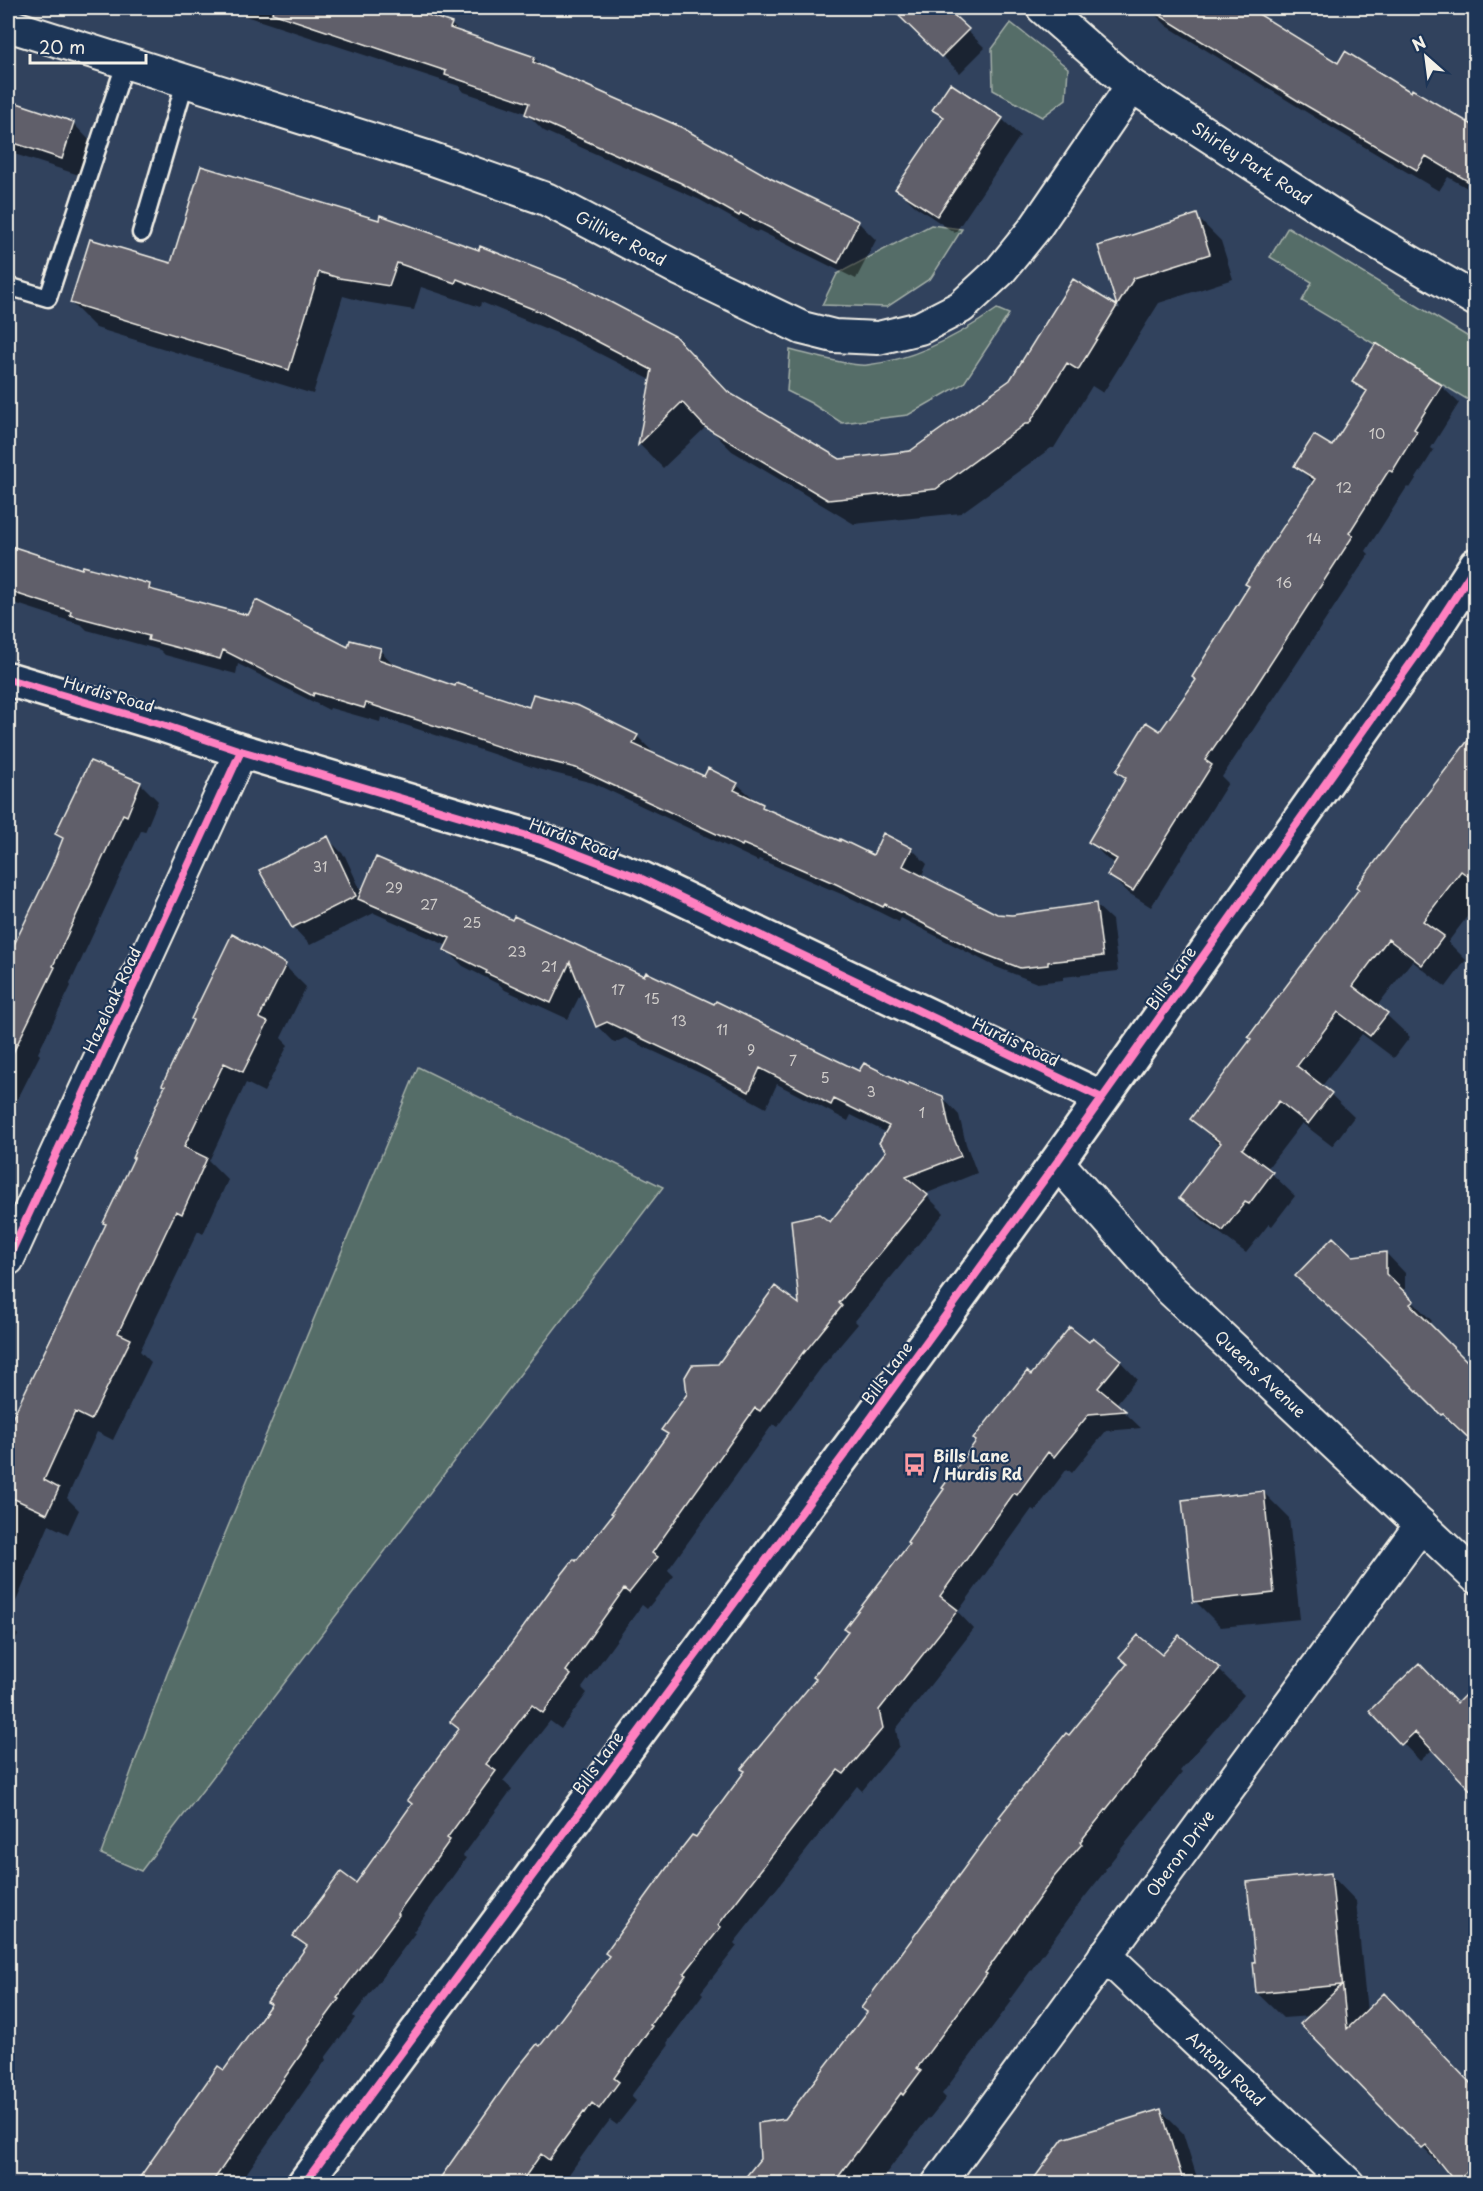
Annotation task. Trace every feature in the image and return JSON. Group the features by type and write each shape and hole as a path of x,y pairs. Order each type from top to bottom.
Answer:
{"street":[{"name":"Shirley Park Road","path":"1044,8 1132,86 1349,226 1476,300"},
{"name":"Gilliver Road","path":"8,25 186,79 430,158 546,199 681,270 802,328 834,336 878,338 920,328 961,308 1000,271 1035,228 1132,86"},
{"name":"Bills Lane","path":"304,2184 861,1432 1057,1161 1428,639 1476,566"},
{"name":"Hurdis Road","path":"8,679 541,840 640,878 1102,1098"},
{"name":"Hazeloak Road","path":"8,1259 241,751"},
{"name":"Queens Avenue","path":"1057,1161 1169,1288 1476,1577"},
{"name":"Oberon Drive","path":"938,2184 1421,1525"},
{"name":"Antony Road","path":"1105,1955 1348,2184"}],"lane":[{"path":"8,286 48,298 126,61"},
{"path":"141,233 186,79"}],"green space":[{"path":"1011,23 1068,68 1066,99 1042,117 993,90 992,49"},
{"path":"931,225 962,229 931,278 887,307 822,305 837,274"},
{"path":"1288,227 1475,341 1475,404 1302,301 1312,282 1270,257"},
{"path":"997,309 1009,314 964,383 908,415 842,423 787,391 790,350 851,364 867,365 884,362 902,358 935,345 968,328"},
{"path":"418,1067 663,1187 141,1871 101,1854 167,1674"}],"building":[{"path":"273,8 407,8 452,23 450,28 535,57 533,62 681,127 772,179 859,221 838,263 741,213 739,216 681,183 525,114 529,103 445,75 446,71 272,13"},
{"path":"891,8 946,8 969,29 941,57"},
{"path":"1148,8 1249,8 1338,63 1345,51 1411,92 1412,89 1476,127 1476,186 1426,156 1417,170 1300,102"},
{"path":"950,83 1003,118 937,216 895,189 944,117 932,110"},
{"path":"8,100 74,122 62,159 8,141"},
{"path":"201,166 379,220 380,215 479,250 480,246 576,284 675,336 728,392 840,459 910,451 1010,380 1073,279 1117,306 1078,370 1067,363 1029,424 1025,424 936,489 828,500 705,427 682,402 638,445 652,370 543,313 457,279 455,283 397,263 389,286 339,278 319,272 289,370 70,303 90,239 171,263"},
{"path":"1197,214 1210,254 1134,278 1117,306 1098,246"},
{"path":"1376,343 1442,385 1414,429 1417,431 1392,472 1389,470 1349,533 1353,536 1205,760 1212,765 1133,891 1107,875 1117,859 1088,842 1126,778 1116,771 1146,722 1160,731 1196,680 1192,677 1249,586 1245,584 1315,479 1294,466 1314,435 1332,446 1367,391 1352,382"},
{"path":"8,545 82,569 83,566 150,584 149,589 248,615 256,600 348,647 350,640 381,648 378,659 455,686 456,683 529,707 533,694 579,706 638,735 633,744 704,776 708,768 738,783 734,790 763,804 762,807 873,855 883,833 912,848 903,866 997,914 1012,915 1096,903 1103,956 1048,962 1048,965 1020,968 979,952 885,904 883,907 836,884 743,844 742,846 576,768 521,754 366,703 364,708 314,693 313,696 223,650 220,659 148,640 149,636 70,615 71,611 8,591"},
{"path":"1476,730 1476,882 1461,871 1423,921 1444,936 1422,965 1388,939 1353,986 1388,1013 1370,1036 1338,1012 1297,1066 1332,1093 1308,1124 1279,1101 1242,1149 1273,1172 1249,1204 1245,1202 1223,1231 1179,1198 1221,1143 1190,1119 1251,1039 1248,1037 1359,889 1356,887"},
{"path":"90,761 141,782 127,816 123,814 53,966 55,967 8,1063 8,957 52,866 63,838 55,834"},
{"path":"328,836 356,896 292,928 259,870"},
{"path":"376,857 467,896 512,920 514,916 644,976 646,972 714,1004 716,1001 859,1071 864,1063 908,1085 909,1083 943,1096 949,1126 961,1156 906,1177 928,1195 839,1303 842,1306 804,1353 804,1351 760,1411 755,1408 652,1553 658,1557 629,1593 624,1589 566,1671 571,1675 543,1713 532,1705 486,1764 496,1771 447,1838 450,1840 397,1914 399,1915 337,1998 339,1999 211,2184 135,2184 218,2066 224,2070 271,2004 267,2002 307,1946 293,1936 341,1872 356,1883 412,1804 407,1800 459,1729 450,1722 496,1665 559,1578 574,1559 576,1561 613,1514 611,1513 668,1434 661,1430 687,1394 685,1377 692,1365 718,1364 775,1286 799,1304 791,1220 819,1214 830,1222 886,1151 879,1143 889,1126 834,1099 831,1105 760,1068 749,1092 607,1022 596,1027 570,962 551,1003 486,973 487,971 444,950 450,938 358,899"},
{"path":"232,934 286,964 259,1018 268,1022 243,1072 224,1063 184,1147 207,1158 182,1214 176,1211 118,1333 131,1339 91,1420 75,1412 44,1480 59,1488 47,1514 8,1496 8,1427 106,1224 103,1223 165,1086 162,1085"},
{"path":"1333,1237 1353,1256 1386,1252 1386,1274 1414,1301 1410,1304 1476,1370 1476,1445 1443,1414 1441,1415 1371,1345 1295,1276"},
{"path":"1070,1327 1089,1342 1093,1337 1121,1360 1098,1388 1126,1411 1089,1414 1054,1457 1048,1452 1017,1495 1014,1493 940,1596 958,1610 879,1710 883,1728 844,1774 838,1770 718,1925 721,1927 684,1974 686,1975 650,2025 652,2026 614,2078 619,2082 599,2109 592,2103 549,2160 541,2154 520,2184 436,2184 516,2070 537,2044 540,2046 609,1956 605,1953 674,1858 692,1835 696,1837 745,1771 741,1769 816,1679 813,1677 848,1631 844,1629 909,1544 907,1542 944,1489 942,1488 976,1441 973,1439 1027,1371 1031,1375"},
{"path":"1264,1491 1274,1593 1193,1602 1182,1500"},
{"path":"1138,1635 1162,1655 1179,1635 1220,1668 1080,1842 1082,1844 1054,1877 985,1973 987,1974 917,2068 921,2071 903,2095 901,2093 833,2184 740,2184 760,2159 758,2123 785,2119 867,2012 861,2008 1001,1818 999,1817 1066,1733 1069,1735 1127,1664 1119,1657"},
{"path":"1419,1663 1457,1703 1476,1684 1476,1796 1415,1732 1401,1745 1369,1711"},
{"path":"1331,1873 1347,2029 1384,1993 1476,2089 1476,2163 1455,2182 1426,2146 1422,2149 1300,2024 1342,1985 1256,1993 1247,1882"},
{"path":"1161,2109 1184,2184 1030,2184 1063,2139"}],"cycle path":[{"path":"304,2184 861,1432 1057,1162 1428,639 1476,565"},
{"path":"8,679 541,840 640,878 1102,1098"},
{"path":"8,1259 241,751"}],"place":[{"name":"Bills Lane / Hurdis Rd","path":"915,1465"}]}
